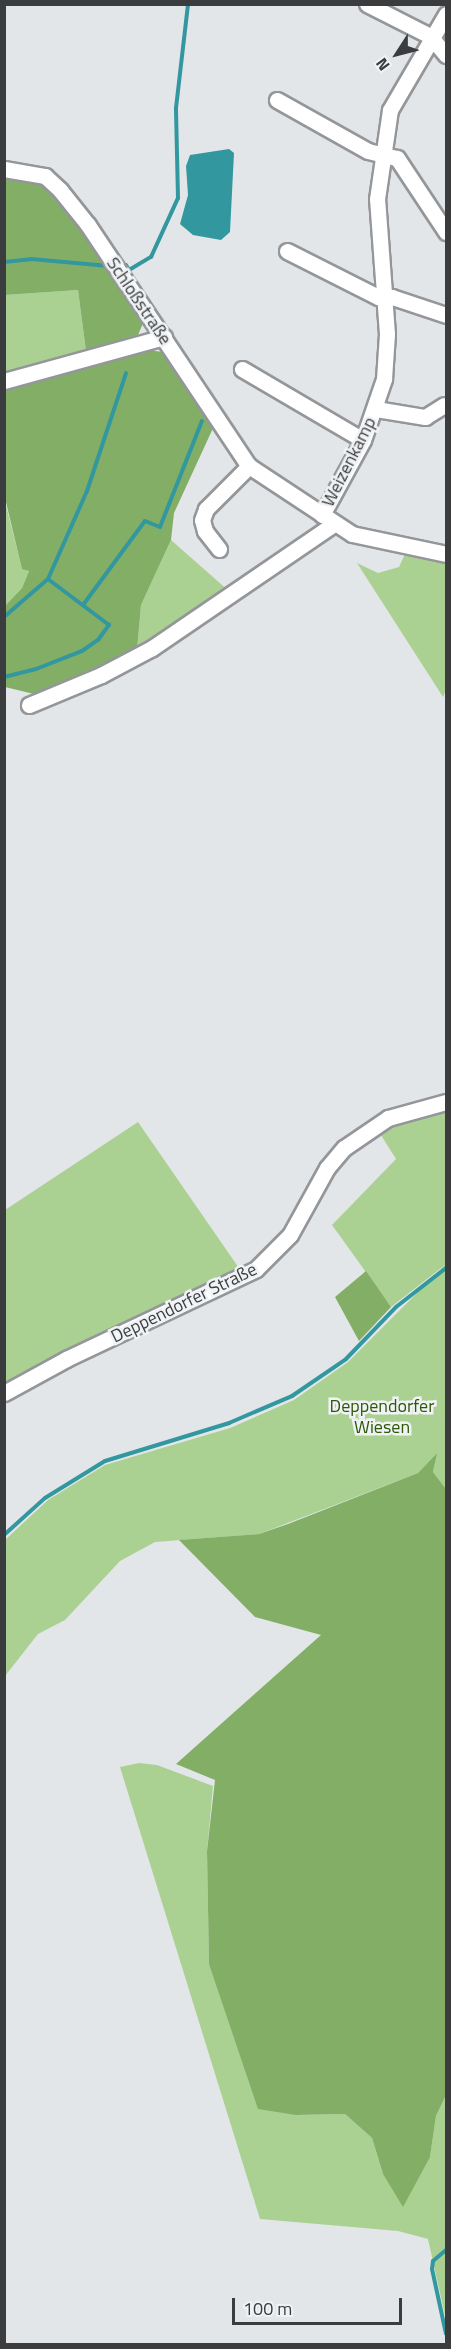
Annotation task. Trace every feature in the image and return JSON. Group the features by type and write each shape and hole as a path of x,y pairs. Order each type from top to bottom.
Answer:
{"street":[{"path":"367,4 430,36 447,55"},
{"name":"Weizenkamp","path":"328,519 376,409 384,379 384,297 377,231 381,153 390,110 430,36 447,14"},
{"path":"277,100 368,150 397,159 447,232"},
{"name":"Schloßstraße","path":"4,169 45,176 60,190 164,337 249,466 328,519 371,541 447,554"},
{"path":"287,251 384,297 447,315"},
{"path":"4,381 164,337"},
{"path":"242,369 363,440"},
{"name":"Weizenkamp","path":"376,409 424,417 444,405"},
{"path":"219,549 205,531 202,520 206,509 249,466"},
{"path":"29,705 101,675 152,648 328,519"},
{"name":"Deppendorfer Straße","path":"4,1393 66,1359 256,1269 290,1235 327,1168 344,1148 388,1118 447,1102"}],"green space":[{"path":"4,174 48,184 63,198 144,321 138,335 86,351 78,290 5,295"},
{"path":"78,290 86,351 5,373 5,295"},
{"path":"146,350 164,352 214,426 174,513 171,540 141,605 137,650 62,685 34,694 5,687 5,606 22,588 29,571 22,569 5,498 5,388"},
{"path":"4,498 22,568 29,571 22,588 5,606"},
{"path":"171,540 230,592 137,650 141,605"},
{"path":"405,554 446,561 446,690 443,697 357,563 378,573 399,567"},
{"name":"Deppendorfer Wiesen","path":"446,1109 446,1489 433,1472 436,1454 418,1473 259,1534 155,1542 120,1561 65,1620 38,1634 5,1676 5,1540 48,1500 105,1465 230,1428 294,1400 348,1362 445,1265 391,1307 332,1225 396,1159 379,1132"},
{"path":"138,1122 241,1271 66,1349 5,1384 5,1210"},
{"path":"366,1271 391,1307 359,1341 335,1297"},
{"path":"437,1453 433,1472 446,1489 446,2095 436,2116 430,2157 403,2207 383,2174 372,2138 345,2114 296,2115 258,2109 209,1964 207,1851 215,1780 176,1764 321,1635 255,1617 179,1540 259,1534 418,1473"},
{"path":"139,1763 157,1765 213,1786 207,1851 209,1964 296,2115 345,2114 372,2138 383,2174 430,2157 436,2116 446,2095 446,2320 428,2239 398,2231 260,2219 120,1767"}],"water":[{"path":"229,149 234,153 230,232 221,240 193,235 180,224 188,195 186,166 190,155"}],"waterway":[{"path":"126,265 129,270 151,257 178,198 176,108 188,4"},
{"path":"4,262 31,259 109,266"},
{"path":"4,617 48,579 87,491 126,373"},
{"path":"83,605 145,521 160,527 202,421"},
{"path":"4,677 36,669 82,651 98,640 109,625 48,579"},
{"path":"4,1535 45,1498 105,1461 229,1423 292,1396 346,1359 396,1307 446,1268"},
{"path":"446,2250 433,2261 432,2269 446,2334"}]}
